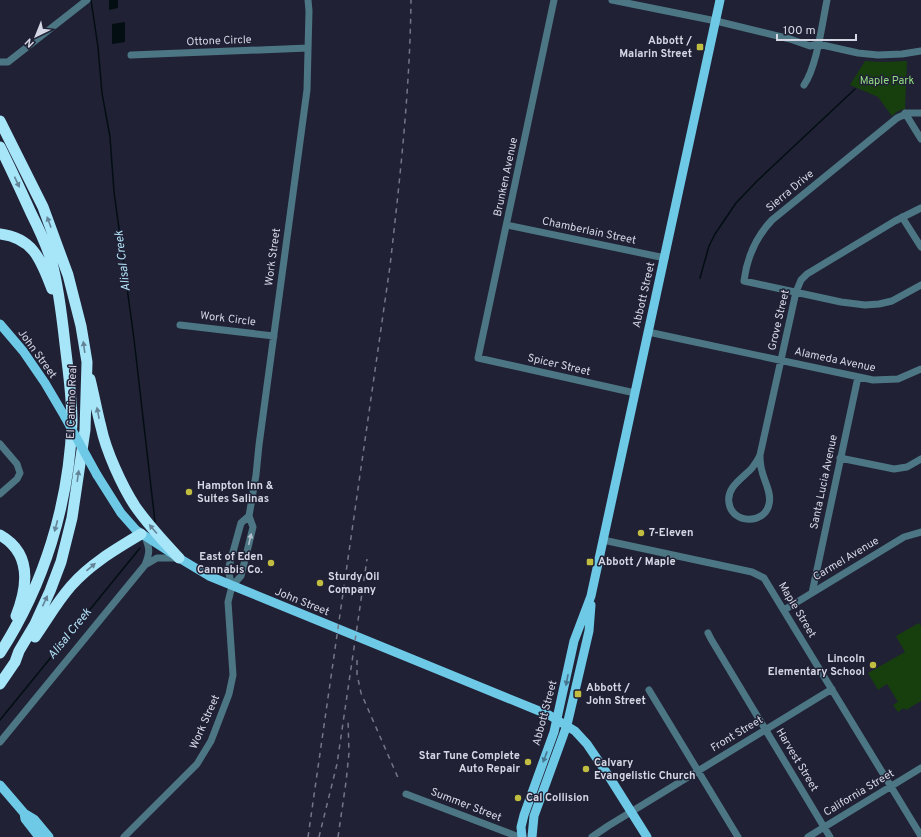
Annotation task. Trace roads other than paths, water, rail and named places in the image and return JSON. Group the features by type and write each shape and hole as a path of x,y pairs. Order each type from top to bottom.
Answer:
{"highway":[{"name":"El Camino Real","path":"0,121 43,207 68,275 81,326 86,362 85,430 72,518 61,562 50,591 15,662 0,684"},
{"name":"El Camino Real","path":"0,148 11,168 39,229 52,263 62,316 70,380 72,422 64,491 56,526 38,580 25,612 0,653"},
{"path":"0,234 11,235 25,243 33,249 40,258 62,316"},
{"path":"86,362 101,428 108,449 125,488 135,506 148,524 179,558"},
{"path":"0,535 12,544 18,551 24,564 25,574 24,591 20,606 4,639 0,653"},
{"path":"15,662 24,652 58,602 78,578 101,558 143,535"}],"main road":[{"name":"Abbott Street","path":"522,837 524,815 558,720 574,641 591,596 720,0"},
{"name":"John Street","path":"0,324 23,351 45,383 97,475 121,513 143,535 209,576 558,720 581,737 587,744 647,837"},
{"name":"Abbott Street","path":"532,837 534,816 566,725 589,632 591,596"},
{"path":"535,782 545,786"},
{"path":"1,786 24,813 34,819 49,837"},
{"path":"24,813 25,819 39,837"}],"street":[{"path":"0,62 8,62 87,0"},
{"name":"Work Street","path":"124,837 197,764 211,741 229,694 233,675 228,602 232,586 241,576 253,527 249,516 256,475 307,90 308,0"},
{"name":"Brunken Avenue","path":"478,358 508,225 554,0"},
{"path":"612,0 716,21 790,39 810,46 818,44 878,55 902,54 921,50"},
{"path":"804,85 810,77 827,0"},
{"name":"Ottone Circle","path":"131,55 308,48"},
{"path":"921,113 906,113 921,139"},
{"name":"Sierra Drive","path":"796,292 744,281 747,264 758,237 778,214 897,118 906,113"},
{"name":"Grove Street","path":"760,455 762,472 769,496 768,507 759,517 750,520 740,518 729,504 729,496 734,486 751,469 760,455 796,292 801,280 807,274 902,217 921,208"},
{"path":"902,217 921,247"},
{"name":"Chamberlain Street","path":"508,225 665,258"},
{"path":"796,292 855,305 872,305 892,301 921,285"},
{"name":"Work Circle","path":"180,325 274,336"},
{"name":"Alameda Avenue","path":"648,332 874,380 890,380 905,377 921,369"},
{"name":"Spicer Street","path":"478,358 635,393"},
{"name":"Santa Lucia Avenue","path":"812,593 858,377"},
{"path":"0,444 17,464 20,470 19,476 0,494"},
{"path":"840,458 894,469 906,467 921,459"},
{"path":"751,469 757,468 762,472"},
{"name":"Work Street","path":"232,586 228,570 241,523 249,516"},
{"name":"Carmel Avenue","path":"784,610 904,537 921,532"},
{"path":"0,742 145,565 149,555 149,546 143,535"},
{"name":"Maple Street","path":"603,540 757,573 764,578 921,836"},
{"path":"145,565 157,558 179,558"},
{"name":"Harvest Street","path":"708,633 830,837"},
{"name":"Front Street","path":"592,837 832,689"},
{"path":"649,690 738,837"},
{"name":"California Street","path":"808,837 921,768"},
{"name":"Summer Street","path":"406,794 519,837"}],"waterway":[{"name":"Alisal Creek","path":"91,0 98,47 102,93 110,137 114,192 134,339 155,522"},
{"path":"700,278 709,246 715,234 736,203 757,181 855,89"},
{"name":"Alisal Creek","path":"0,720 140,548"}],"railway":[{"path":"308,837 390,266 407,100 411,0"},
{"path":"319,837 337,764 367,559"},
{"path":"357,660 357,674 361,693 399,780"},
{"path":"338,837 349,753 348,719"}],"place":[{"name":"Abbott / Malarin Street","path":"700,47"},
{"name":"Hampton Inn & Suites Salinas","path":"189,492"},
{"name":"7-Eleven","path":"641,533"},
{"name":"Abbott / Maple","path":"590,562"},
{"name":"East of Eden Cannabis Co.","path":"271,563"},
{"name":"Sturdy Oil Company","path":"320,583"},
{"name":"Lincoln Elementary School","path":"873,665"},
{"name":"Abbott / John Street","path":"578,694"},
{"name":"Star Tune Complete Auto Repair","path":"528,762"},
{"name":"Calvary Evangelistic Church","path":"586,769"},
{"name":"Cal Collision","path":"518,798"}],"park label":[{"name":"Maple Park","path":"887,81"}]}
